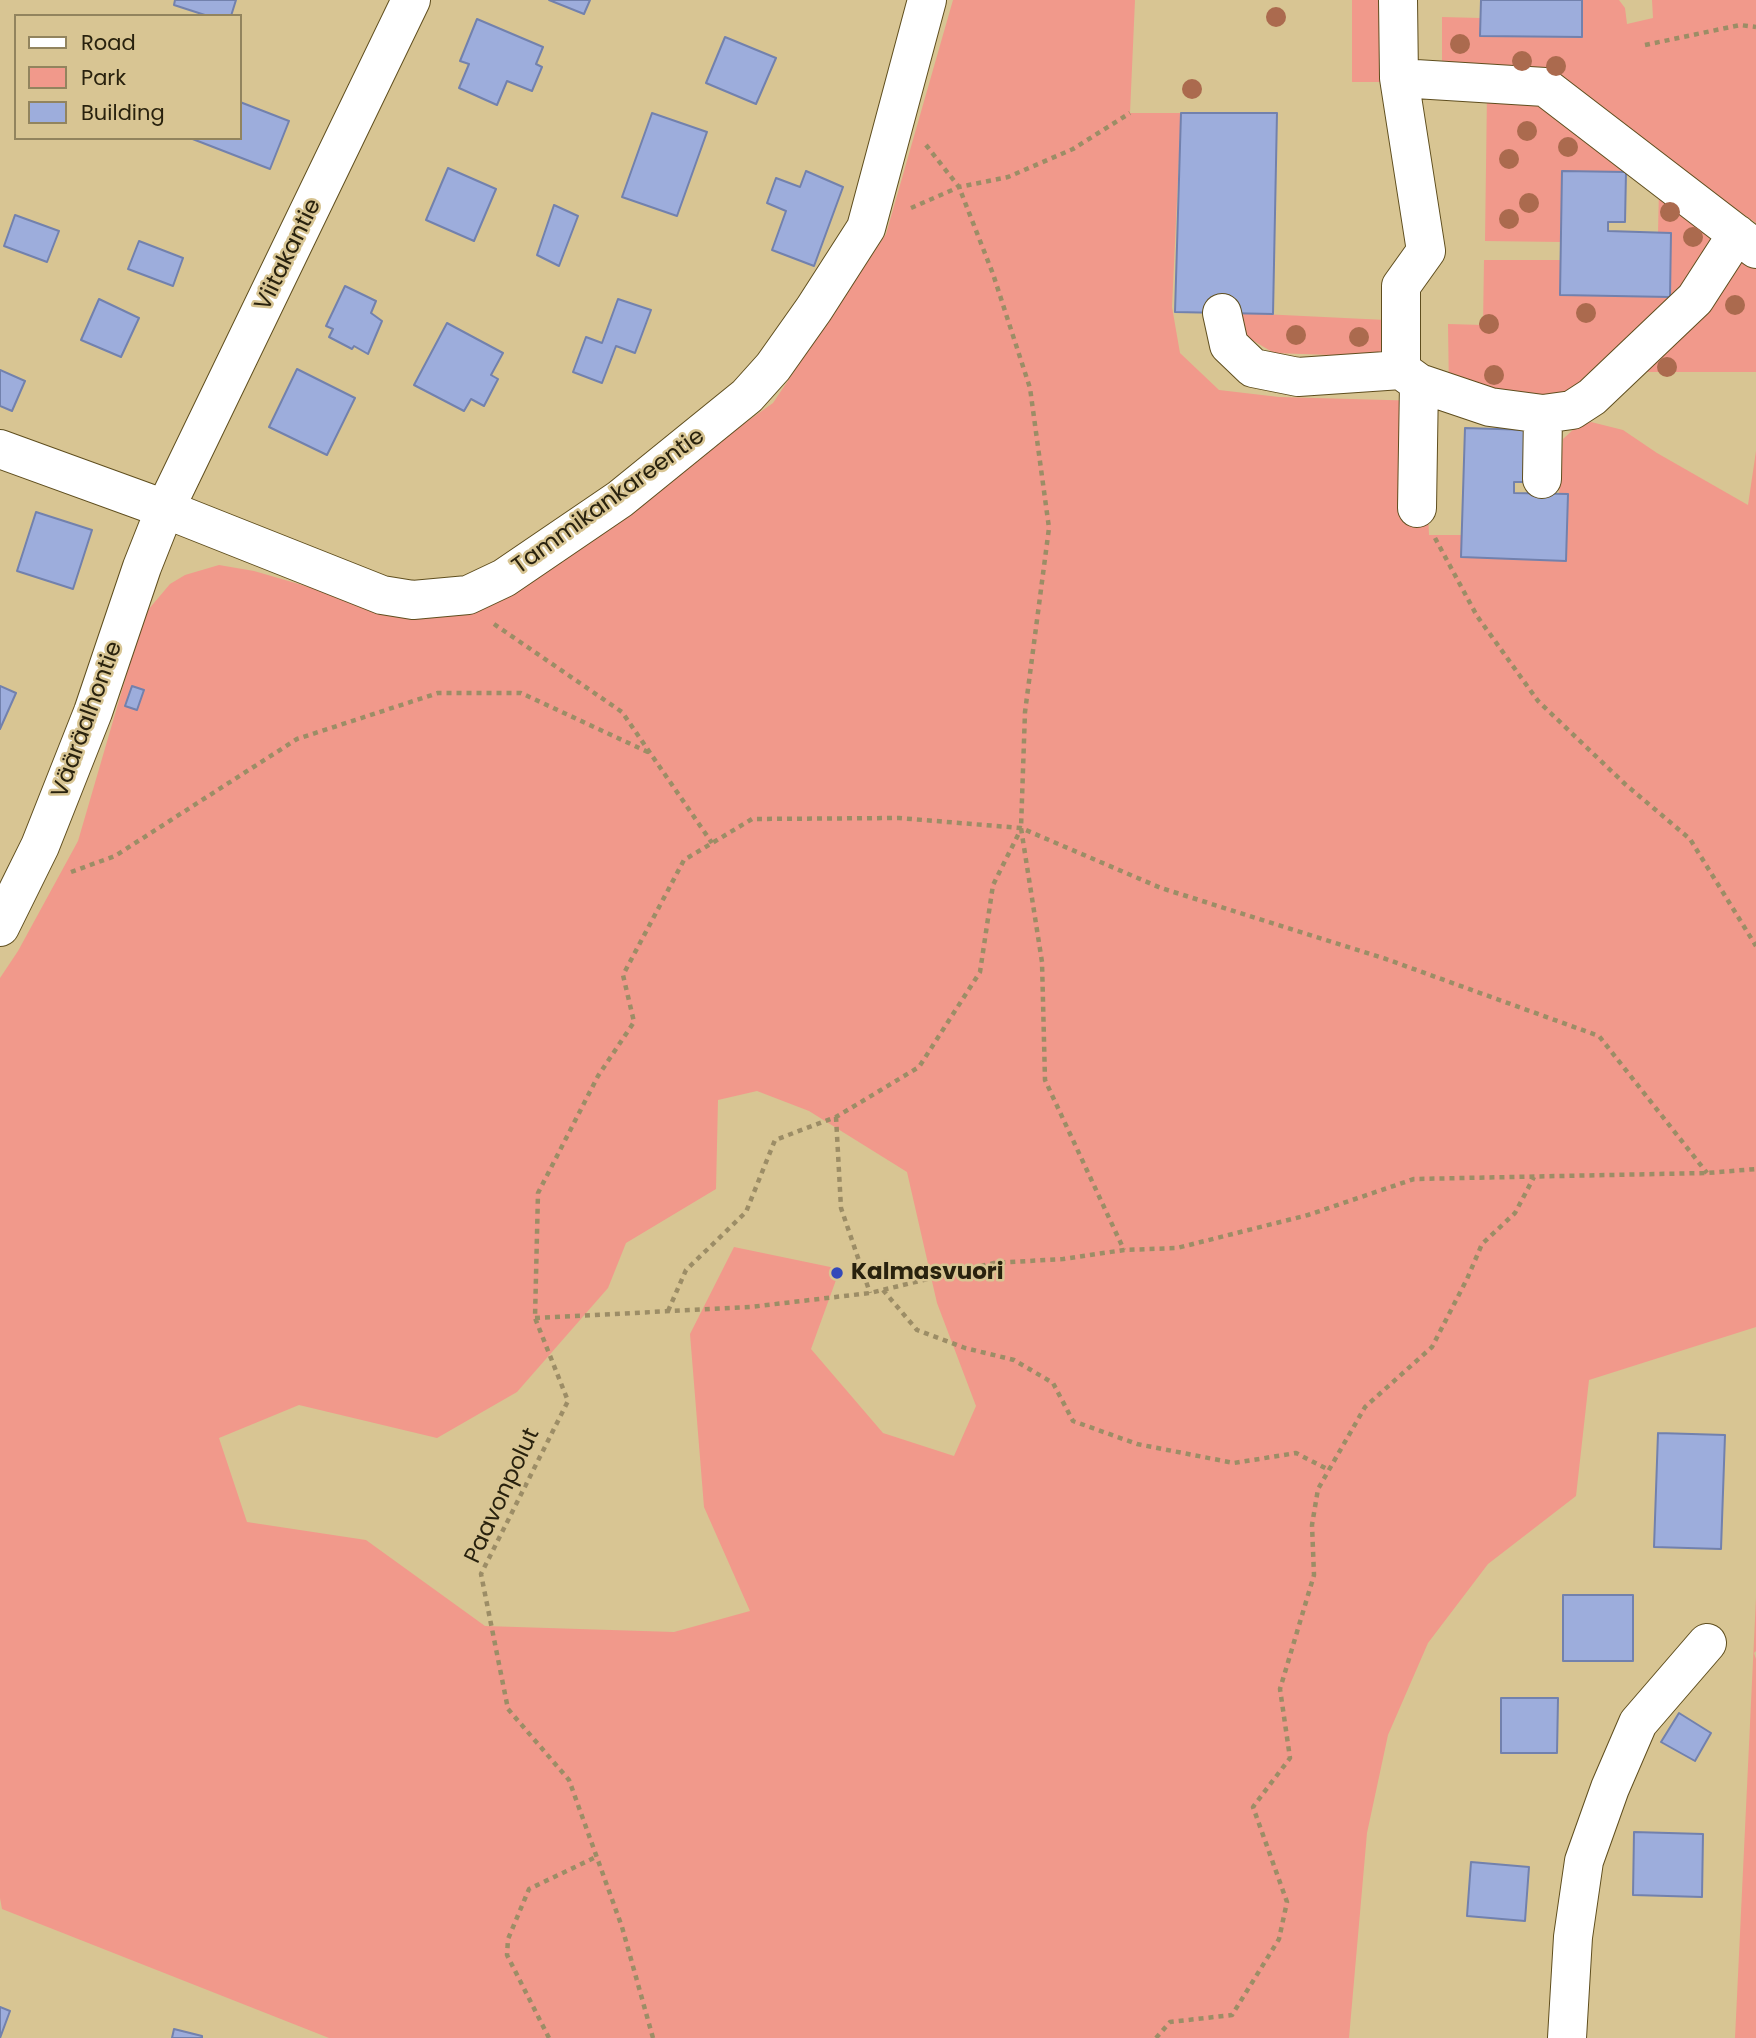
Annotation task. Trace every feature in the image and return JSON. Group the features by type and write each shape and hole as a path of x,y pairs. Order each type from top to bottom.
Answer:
{"street":[{"name":"Viitakantie","path":"165,509 411,0"},
{"name":"Tammikankareentie","path":"0,449 165,509 382,595 413,600 454,597 468,595 504,578 620,499 747,396 773,367 866,228 927,0"},
{"path":"1398,0 1399,78 1426,251 1401,286 1410,376 1417,508"},
{"path":"1222,313 1229,345 1253,368 1298,377 1410,376 1490,407 1543,414 1572,410 1592,397 1695,299 1746,241 1545,87 1399,78"},
{"path":"1542,479 1543,414"},
{"name":"Vääräalhontie","path":"0,927 40,846 93,712 142,567 165,509"},
{"path":"1567,2038 1573,1937 1588,1849 1637,1723 1707,1643"}],"path":[{"path":"1645,45 1740,25 1756,27"},
{"path":"898,108 959,187 993,274 1030,388 1049,527 1025,712 1021,828 1042,962 1045,1080 1124,1250"},
{"path":"866,228 959,187 1009,177 1052,159 1130,113"},
{"path":"1417,508 1447,556 1477,616 1538,701 1625,784 1690,839 1756,946"},
{"path":"454,597 622,712 712,842"},
{"path":"17,892 115,856 297,738 438,693 521,693 650,753"},
{"path":"1707,1174 1599,1037 1386,959 1161,888 1021,828 899,818 752,819 684,860 623,975 634,1022 598,1076 538,1193 535,1318 750,1307 870,1293 994,1263 1063,1259 1124,1250 1177,1248 1308,1215 1414,1179 1707,1174 1756,1169"},
{"path":"668,1311 686,1270 746,1212 775,1140 836,1116 919,1067 980,972 993,885 1021,828"},
{"path":"836,1116 841,1208 870,1293"},
{"path":"1156,2038 1170,2022 1232,2015 1279,1939 1287,1902 1253,1807 1290,1758 1280,1689 1314,1575 1312,1525 1318,1489 1364,1406 1432,1347 1468,1279 1482,1244 1515,1213 1534,1177"},
{"path":"883,1290 917,1330 965,1348 1014,1360 1053,1383 1073,1421 1136,1444 1234,1463 1296,1453 1329,1469"},
{"name":"Paavonpolut","path":"535,1318 568,1401 481,1574 508,1709 569,1780 622,1927 653,2038"},
{"path":"549,2038 507,1955 508,1939 529,1889 596,1857"}],"green space":[{"path":"953,0 1135,0 1130,113 1181,113 1172,307 1180,353 1219,390 1279,397 1423,401 1429,535 1462,535 1461,557 1566,560 1568,495 1559,494 1563,439 1575,428 1591,422 1623,430 1657,453 1748,505 1756,451 1756,1327 1589,1380 1576,1496 1488,1564 1428,1643 1388,1735 1367,1833 1349,2038 329,2038 2,1909 0,978 18,951 78,841 141,625 148,610 170,584 185,575 219,565 254,571 385,609 511,589 773,403 886,234","holes":["757,1091 809,1111 907,1172 937,1303 976,1406 954,1456 883,1433 811,1349 840,1269 734,1247 690,1334 704,1507 750,1611 674,1632 485,1626 366,1540 247,1522 219,1438 299,1405 437,1438 517,1392 608,1288 626,1243 716,1189 718,1100"]},
{"path":"1352,0 1381,0 1381,82 1352,82"},
{"path":"1582,0 1619,0 1625,8 1627,24 1653,18 1652,0 1756,0 1756,223 1574,94 1442,67 1442,17 1480,18 1480,35 1582,36"},
{"path":"1487,93 1536,99 1626,172 1561,242 1485,241"},
{"path":"1659,189 1756,259 1756,372 1612,372 1560,401 1449,392 1448,324 1483,325 1484,260 1560,260 1560,295 1670,297 1671,233 1658,233"},
{"path":"1241,313 1386,320 1387,357 1274,353 1247,337"},
{"path":"1756,1598 1756,2038 1735,2038"}],"building":[{"path":"175,0 236,0 232,14 202,14 174,5"},
{"path":"549,0 590,0 584,14"},
{"path":"1481,0 1582,0 1582,37 1480,36"},
{"path":"477,19 543,47 536,64 542,67 532,91 507,81 497,105 459,88 469,64 460,61"},
{"path":"725,37 776,58 756,104 706,83"},
{"path":"242,103 289,121 270,169 195,140 242,140"},
{"path":"652,113 707,132 677,216 622,197"},
{"path":"1181,113 1277,113 1273,314 1175,312"},
{"path":"448,168 496,189 474,241 426,220"},
{"path":"806,171 843,187 814,266 772,250 786,211 767,203 776,178 800,187"},
{"path":"1562,171 1626,172 1625,222 1608,222 1608,231 1671,233 1670,297 1560,295"},
{"path":"554,205 578,216 559,266 537,255"},
{"path":"15,215 59,231 47,262 4,246"},
{"path":"139,241 183,258 173,286 128,269"},
{"path":"345,286 376,301 371,313 382,321 368,354 329,337 333,329 326,326"},
{"path":"99,299 139,318 121,357 81,340"},
{"path":"618,299 651,310 635,353 616,346 602,383 573,372 586,337 602,343"},
{"path":"447,323 503,353 491,375 498,379 484,406 471,399 464,411 414,385"},
{"path":"297,369 355,398 327,455 269,427"},
{"path":"0,370 25,381 12,411 0,406"},
{"path":"1465,428 1530,430 1528,482 1514,482 1514,493 1568,494 1566,561 1461,557"},
{"path":"36,512 92,530 73,589 17,571"},
{"path":"0,686 16,693 0,729"},
{"path":"132,686 144,690 137,710 125,706"},
{"path":"1658,1433 1725,1435 1721,1549 1654,1547"},
{"path":"1563,1595 1633,1595 1633,1661 1563,1661"},
{"path":"1501,1698 1558,1698 1557,1753 1501,1753"},
{"path":"1679,1713 1711,1733 1695,1761 1661,1742"},
{"path":"1634,1832 1703,1834 1702,1897 1633,1895"},
{"path":"1471,1862 1529,1867 1525,1921 1467,1916"},
{"path":"0,2007 10,2011 0,2038"},
{"path":"174,2029 202,2036 202,2038 172,2038"}],"place":[{"name":"Kalmasvuori","path":"837,1273"}]}
